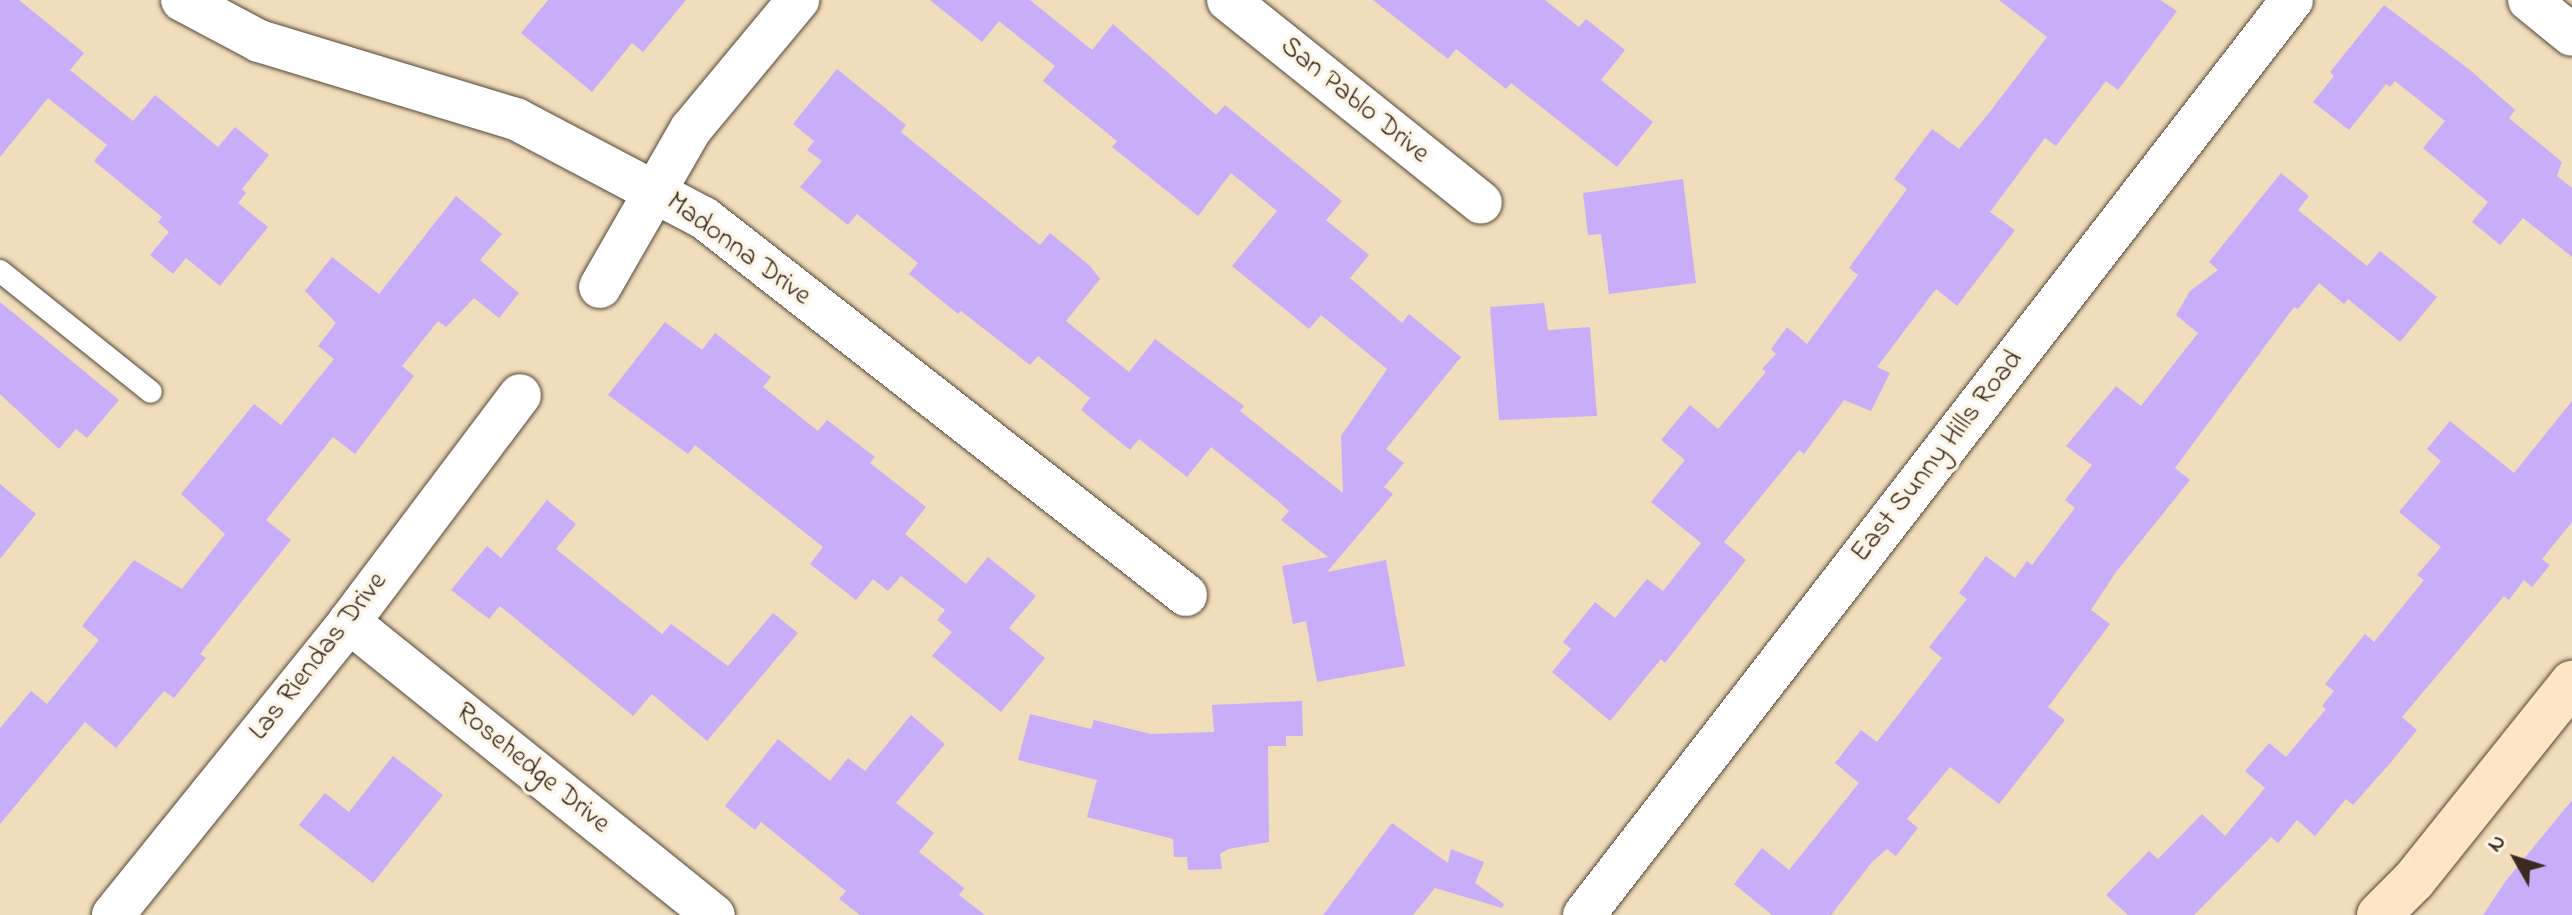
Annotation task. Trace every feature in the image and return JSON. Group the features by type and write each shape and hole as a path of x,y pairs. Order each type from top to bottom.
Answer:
{"street":[{"name":"Madonna Drive","path":"182,0 259,41 516,119 704,218 1186,595"},
{"path":"600,287 691,129 798,0"},
{"name":"San Pablo Drive","path":"1228,0 1481,203"},
{"name":"East Sunny Hills Road","path":"1584,915 2292,0"},
{"path":"2529,0 2572,35"},
{"name":"Las Riendas Drive","path":"113,915 349,622 520,395"},
{"name":"Rosehedge Drive","path":"349,622 714,915"},
{"path":"2379,915 2414,880 2572,683"}],"lane":[{"path":"0,271 151,392"}],"building":[{"path":"0,0 19,0 84,53 70,70 133,121 155,95 218,147 235,127 269,155 242,189 246,193 238,203 268,227 220,286 186,258 173,274 150,255 169,232 158,222 162,217 94,161 107,145 48,98 0,157"},
{"path":"548,0 686,0 643,52 632,43 592,92 521,33"},
{"path":"930,0 1030,0 1092,50 1113,24 1216,115 1225,105 1342,201 1326,220 1369,255 1350,278 1402,323 1409,314 1461,357 1386,449 1404,463 1384,487 1393,494 1327,572 1386,560 1405,666 1317,682 1306,621 1293,624 1282,566 1328,557 1281,520 1289,511 1211,447 1187,477 1139,439 1130,450 1081,410 1090,398 1038,356 1030,365 961,311 958,314 909,274 918,263 857,214 848,225 800,187 822,161 807,150 814,141 793,124 837,69 906,125 901,132 1040,245 1050,233 1090,266 1100,279 1066,321 1129,372 1155,339 1244,406 1240,411 1343,493 1341,436 1387,369 1321,315 1309,329 1232,266 1277,211 1231,173 1198,216 1112,147 1117,141 1043,81 1055,66 999,21 982,42"},
{"path":"1373,0 1545,0 1579,27 1586,19 1625,50 1601,80 1653,122 1617,167 1511,83 1506,89 1456,49 1448,59"},
{"path":"1999,0 2160,0 2177,11 2118,90 2106,81 2056,146 2045,138 1990,212 2015,230 1957,306 1936,289 1877,367 1890,373 1871,411 1844,400 1804,454 1799,450 1724,542 1746,560 1665,663 1661,659 1610,721 1552,672 1571,649 1563,642 1595,602 1615,618 1647,579 1663,591 1701,543 1651,502 1685,460 1661,440 1690,405 1718,429 1766,372 1762,369 1776,354 1771,349 1787,327 1807,344 1858,275 1849,268 1907,189 1894,179 1932,129 1959,149 1989,113 2047,37"},
{"path":"2384,5 2470,70 2515,110 2509,118 2562,162 2557,176 2572,188 2572,257 2523,218 2500,245 2472,222 2488,202 2423,148 2445,121 2395,81 2390,87 2386,84 2349,130 2313,102 2334,76 2330,72"},
{"path":"2281,173 2309,196 2298,210 2367,266 2380,251 2437,297 2400,342 2348,299 2344,304 2319,283 2298,309 2294,307 2175,468 2190,480 2116,572 2091,610 2110,624 2048,707 2065,720 1999,804 1950,767 1907,819 1918,828 1896,856 1887,849 1872,862 1831,915 1772,915 1734,884 1762,848 1789,870 1859,783 1835,763 1861,730 1877,742 1942,658 1929,647 1967,599 1959,593 1986,556 2015,578 2027,561 2032,565 2075,508 2065,500 2092,465 2066,446 2116,386 2141,406 2198,333 2176,315 2190,291 2218,270 2209,262"},
{"path":"1683,179 1696,283 1609,294 1601,234 1588,235 1583,193"},
{"path":"456,196 502,234 480,260 519,293 499,318 474,298 446,327 438,321 402,366 414,376 355,454 333,437 266,520 291,540 200,654 206,658 174,698 164,691 116,748 85,722 0,824 0,728 31,691 47,704 99,640 82,626 134,560 182,589 225,534 181,494 254,404 281,425 334,359 318,346 336,323 305,291 332,257 379,294"},
{"path":"0,302 119,400 87,438 76,429 59,449 0,394"},
{"path":"1544,303 1548,330 1590,327 1597,416 1499,420 1490,307"},
{"path":"665,322 702,350 715,333 771,377 763,387 818,431 827,420 875,457 870,463 926,507 905,534 966,584 988,557 1036,596 1009,628 1045,658 1001,712 932,656 952,632 937,620 945,610 901,576 888,591 873,579 856,600 810,564 823,547 695,445 688,454 608,395"},
{"path":"2572,401 2572,522 2542,559 2550,565 2532,587 2524,580 2509,600 2504,596 2402,717 2417,730 2391,762 2353,805 2346,799 2315,836 2297,820 2278,843 2271,837 2194,915 2128,915 2106,895 2149,851 2158,859 2202,814 2225,836 2265,788 2245,771 2269,743 2286,757 2326,709 2322,706 2334,691 2325,684 2365,634 2374,642 2424,580 2417,575 2441,547 2399,512 2441,461 2427,449 2450,421 2514,473"},
{"path":"0,484 36,514 0,559"},
{"path":"547,500 576,524 556,549 662,634 671,624 728,666 773,613 798,633 707,741 652,694 633,716 500,606 489,619 451,590 487,546 501,558"},
{"path":"1302,701 1303,736 1286,736 1286,746 1268,746 1269,842 1228,849 1220,854 1222,869 1188,870 1187,857 1174,857 1173,839 1087,817 1097,780 1018,760 1030,714 1091,729 1094,720 1151,734 1214,732 1212,705"},
{"path":"911,715 945,744 896,803 934,833 919,852 964,888 959,895 985,915 860,915 839,899 846,891 761,822 755,830 725,806 778,739 830,781 848,758 865,771"},
{"path":"393,756 443,795 373,883 299,825 325,793 349,812"},
{"path":"2572,800 2572,915 2483,915 2505,882"},
{"path":"1392,823 1448,863 1451,849 1484,862 1475,883 1504,904 1502,908 1435,888 1413,915 1323,915"}]}
